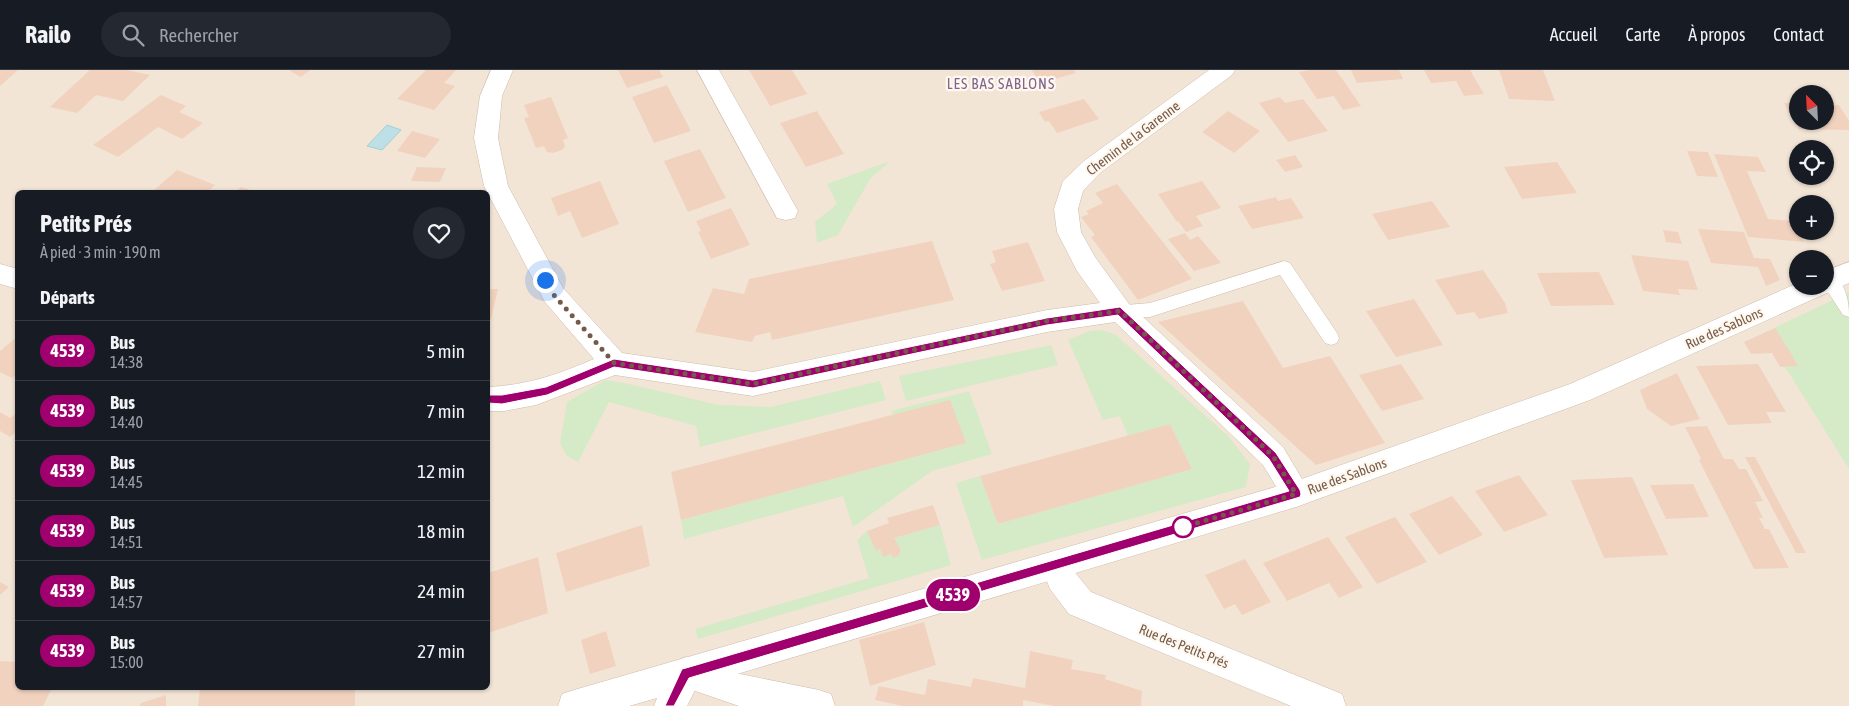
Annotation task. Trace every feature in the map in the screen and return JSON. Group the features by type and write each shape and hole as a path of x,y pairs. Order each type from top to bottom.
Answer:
{"street":[{"path":"502,70 491,96 486,138 496,186 554,295 614,363"},
{"path":"708,70 786,212"},
{"name":"Chemin de la Garenne","path":"1224,70 1092,167 1072,187 1066,210 1069,232 1086,264 1120,311 1273,456 1296,494"},
{"path":"0,274 15,278"},
{"name":"Rue des Sablons","path":"574,706 1296,494 1580,392 1797,295"},
{"path":"490,399 502,400 547,391 614,363 753,384 1047,321 1120,311"},
{"name":"Rue des Petits Prés","path":"1056,566 1061,579 1080,603 1330,706"},
{"path":"670,706 686,673 735,689 819,706"}],"lane":[{"path":"1120,311 1150,310 1284,267 1331,338"},
{"path":"1834,286 1849,310"}],"shaded area":[{"path":"0,70 1849,70 1849,706 0,706"}],"green space":[{"path":"890,161 870,179 838,235 817,243 815,222 837,204 827,184"},
{"path":"1849,292 1849,469 1764,333"},
{"path":"1102,330 1116,335 1229,437 1250,464 1246,487 982,560 956,483 980,476 998,524 1192,469 1170,424 1128,436 1120,416 1103,420 1068,340 1090,331"},
{"path":"1051,345 1058,365 906,401 899,376"},
{"path":"605,380 719,405 770,407 880,381 886,400 700,447 696,426 609,402 578,462 566,455 560,443 567,402"},
{"path":"969,391 992,454 932,471 853,527 843,496 684,539 681,520 966,443 893,415 891,411"},
{"path":"940,525 951,565 698,639 695,629 869,578 857,540 867,531 876,551 880,549 883,556 891,554 893,558 901,550 894,538"}],"water":[{"path":"387,125 401,130 382,150 367,146"}],"building":[{"path":"0,70 18,70 0,86"},
{"path":"90,70 127,70 150,75 123,101 96,95 77,113 50,107"},
{"path":"310,70 301,77 290,71"},
{"path":"426,70 456,70 444,83 455,86 434,110 397,99"},
{"path":"618,70 659,70 663,77 627,88"},
{"path":"749,70 792,70 807,94 770,106"},
{"path":"1032,70 1074,70 1076,73 1040,83"},
{"path":"1336,70 1361,106 1343,110 1334,96 1317,99 1299,72"},
{"path":"1351,70 1399,70 1403,79 1357,83"},
{"path":"1424,70 1470,70 1484,94 1464,96 1456,81 1431,83"},
{"path":"1499,70 1543,70 1555,101 1509,99"},
{"path":"667,85 691,131 654,143 632,97"},
{"path":"161,95 186,106 179,112 203,123 182,139 158,127 118,157 93,145"},
{"path":"551,97 568,138 563,140 565,146 562,150 553,153 547,152 544,146 536,148 524,118 529,117 524,105"},
{"path":"1280,97 1285,103 1303,99 1328,131 1288,142 1259,103"},
{"path":"1084,99 1099,119 1057,133 1049,121 1045,122 1039,112"},
{"path":"1784,103 1789,103 1789,112"},
{"path":"1834,105 1839,105 1849,121 1849,130 1834,130"},
{"path":"817,111 844,154 806,167 780,123"},
{"path":"1228,111 1260,131 1234,153 1202,132"},
{"path":"412,131 440,139 425,158 397,151"},
{"path":"700,149 726,198 688,212 664,161"},
{"path":"1687,151 1708,152 1718,177 1697,176"},
{"path":"1714,154 1758,157 1766,172 1747,171 1768,219 1789,221 1789,240 1803,240 1804,242 1748,237"},
{"path":"1295,155 1303,167 1285,172 1276,160"},
{"path":"1557,162 1577,193 1522,199 1504,167"},
{"path":"417,167 446,168 440,182 411,181"},
{"path":"177,170 215,185 209,190 154,190"},
{"path":"600,181 619,224 582,238 570,211 558,216 551,198"},
{"path":"1202,181 1221,208 1196,216 1203,226 1186,232 1158,194"},
{"path":"1117,184 1192,279 1138,300 1091,237 1095,235 1081,217 1089,214 1086,211 1103,203 1095,193"},
{"path":"241,187 251,190 237,190"},
{"path":"1276,197 1278,201 1291,198 1304,218 1252,229 1238,206"},
{"path":"1432,201 1450,227 1388,240 1372,214"},
{"path":"731,208 750,245 711,259 698,232 701,231 696,221"},
{"path":"1698,229 1744,232 1754,258 1770,259 1780,280 1766,286 1758,267 1711,263"},
{"path":"1663,230 1678,232 1682,244 1666,242"},
{"path":"1185,233 1190,240 1198,236 1221,263 1194,271 1168,239"},
{"path":"932,241 954,300 772,340 770,332 755,336 752,342 695,332 713,288 744,294 749,279"},
{"path":"1028,242 1045,281 1002,291 990,264 996,262 992,251"},
{"path":"1631,255 1688,261 1698,290 1678,289 1680,295 1643,291"},
{"path":"1483,270 1505,303 1508,313 1479,319 1474,312 1457,315 1435,280"},
{"path":"1599,272 1615,305 1551,306 1537,273"},
{"path":"490,289 498,289 491,319"},
{"path":"1414,299 1443,345 1396,357 1366,311"},
{"path":"1243,301 1283,368 1330,356 1385,443 1316,465 1158,322"},
{"path":"1775,328 1798,366 1780,367 1772,353 1751,354 1744,342"},
{"path":"15,338 15,376 12,378 0,372 0,351"},
{"path":"1401,364 1424,399 1382,411 1359,375"},
{"path":"1758,364 1786,412 1766,412 1772,423 1728,425 1696,366"},
{"path":"1677,373 1700,419 1671,426 1647,409 1640,390"},
{"path":"950,400 966,443 681,520 671,472"},
{"path":"0,412 10,418 15,414 15,433 10,437 0,431"},
{"path":"1170,424 1192,469 998,524 980,476"},
{"path":"1707,426 1724,459 1733,459 1739,469 1746,469 1763,501 1755,502 1763,518 1759,518 1765,529 1769,529 1789,568 1754,569 1699,460 1701,459 1685,427"},
{"path":"1745,457 1755,457 1806,553 1796,553"},
{"path":"1519,475 1548,515 1504,532 1475,491"},
{"path":"1632,477 1668,555 1604,558 1571,480"},
{"path":"1693,484 1709,517 1666,519 1650,485"},
{"path":"1452,496 1483,535 1439,555 1409,514"},
{"path":"933,505 940,525 894,538 901,550 898,556 893,558 891,554 883,557 880,549 876,551 867,531 889,523 887,518"},
{"path":"1395,517 1427,562 1377,584 1345,537"},
{"path":"642,525 650,566 566,592 556,553"},
{"path":"1328,537 1363,587 1339,598 1329,583 1287,601 1263,563"},
{"path":"538,557 548,613 490,632 490,572"},
{"path":"1245,559 1271,602 1242,615 1235,604 1224,609 1205,575"},
{"path":"0,582 9,587 0,595"},
{"path":"924,622 936,665 870,686 859,640"},
{"path":"606,631 616,666 590,674 581,640"},
{"path":"1030,651 1073,660 1071,669 1106,675 1105,679 1142,691 1141,706 1054,706 1023,700 1023,706 903,706 875,700 879,686 925,695 928,679 971,687 973,678 1025,688"},
{"path":"0,661 15,662 15,690 51,690 43,706 0,706"},
{"path":"200,690 355,690 355,706 198,706"},
{"path":"166,695 166,706 140,706 141,703"}],"bus line":[{"name":"4539","path":"490,399 502,400 547,391 614,363 753,384 1047,321 1120,311 1273,456 1296,494 1056,566 686,673 670,706"}],"district":[{"name":"LES BAS SABLONS","path":"1001,84"}],"route":[{"path":"545,280 554,295 614,363 753,384 1047,321 1120,311 1273,456 1296,494 1183,527"}]}
